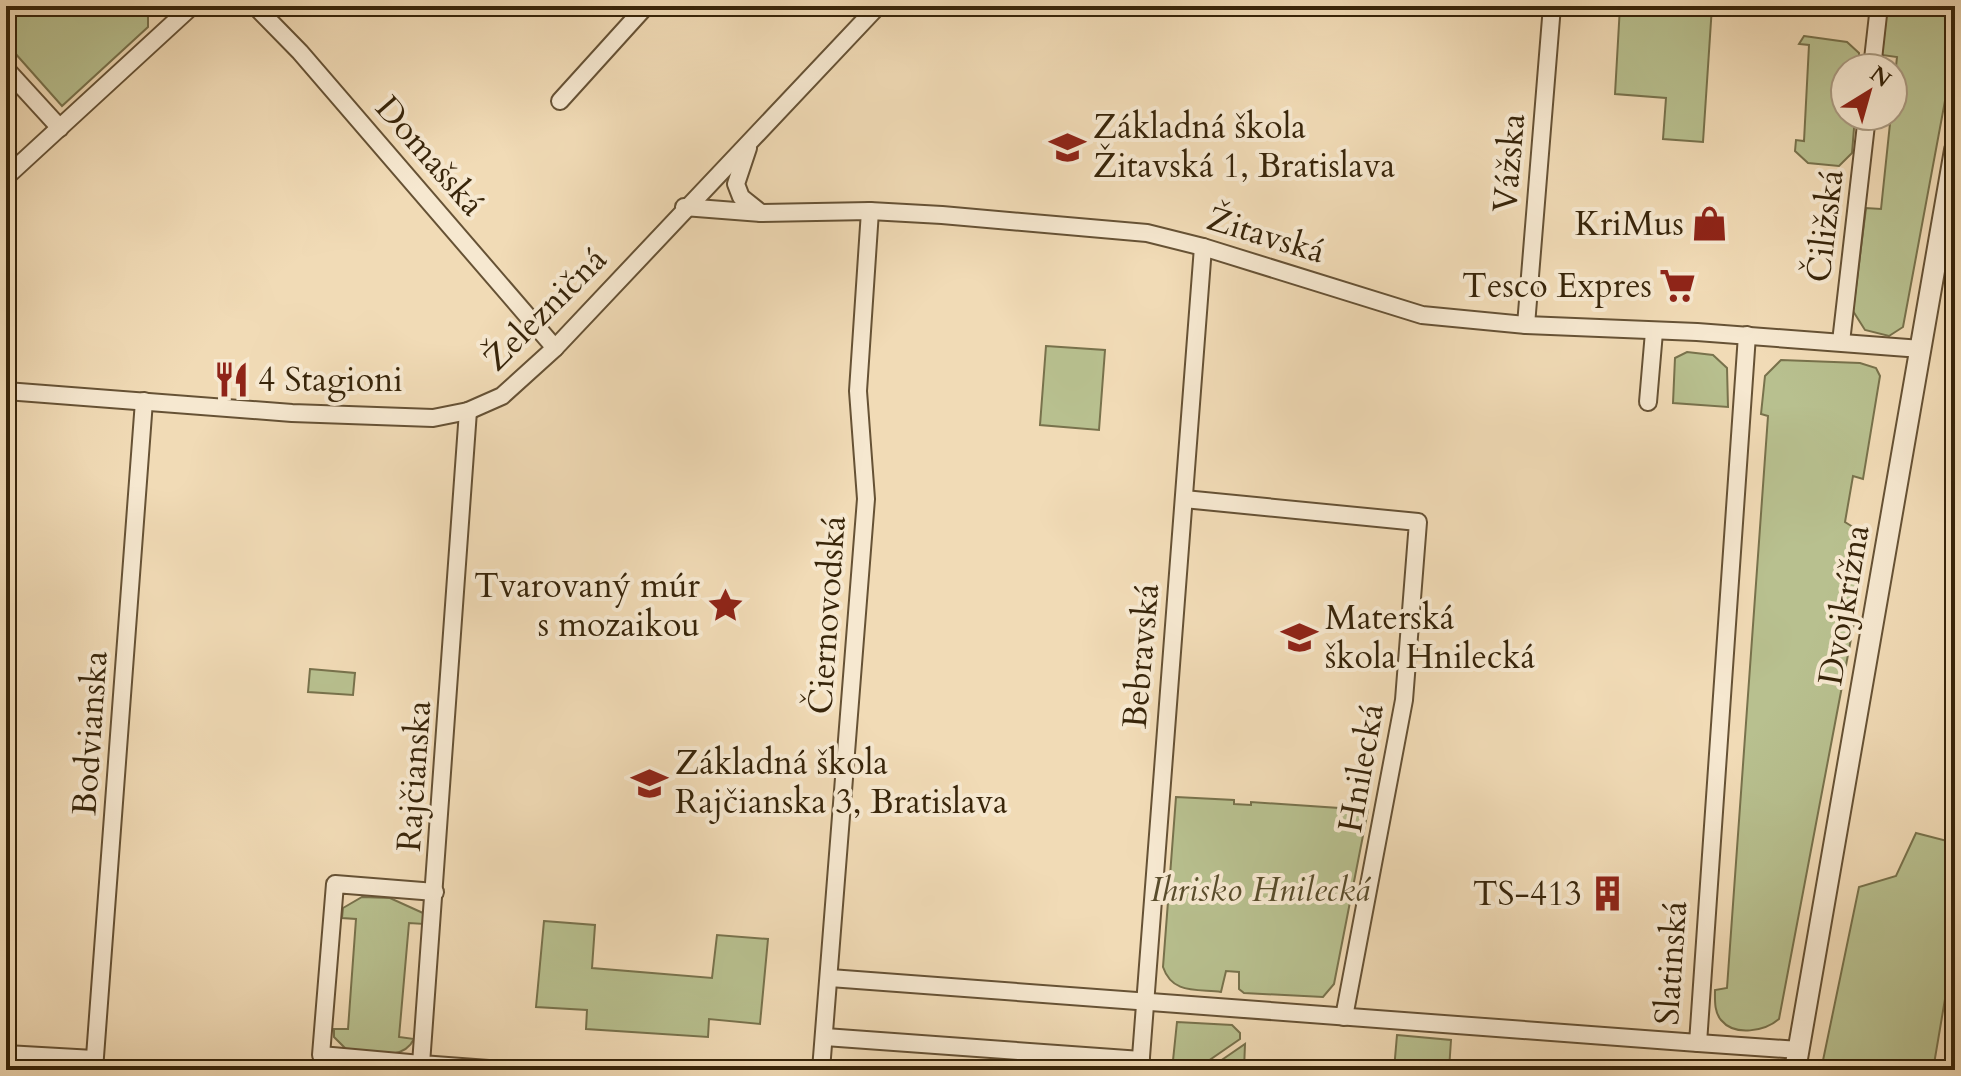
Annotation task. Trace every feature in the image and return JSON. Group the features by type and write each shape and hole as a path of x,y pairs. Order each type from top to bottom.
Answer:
{"street":[{"path":"6,177 192,6"},
{"name":"Domašská","path":"255,6 300,52 555,348"},
{"path":"560,101 646,6"},
{"name":"Železničná","path":"6,391 402,417 433,418 468,411 512,389 555,348 684,207 877,6"},
{"name":"Vážska","path":"1526,325 1552,6"},
{"path":"1874,52 1879,6"},
{"path":"6,69 60,128"},
{"name":"Čiližská","path":"1841,342 1865,132"},
{"path":"754,135 740,164 736,184 741,197 761,213"},
{"name":"Dvojkrížna","path":"1797,1060 1955,150"},
{"name":"Žitavská","path":"684,207 761,213 870,211 1147,233 1203,247 1422,315 1526,325 1747,335 1921,349"},
{"name":"Čiernovodská","path":"821,1070 866,499 858,391 870,211"},
{"name":"Bebravská","path":"1141,1065 1203,247"},
{"path":"1648,402 1654,332"},
{"name":"Slatinská","path":"830,978 1698,1043 1747,335"},
{"name":"Bodvianska","path":"94,1065 144,401"},
{"name":"Rajčianska","path":"421,1064 468,411"},
{"name":"Hnilecká","path":"1184,499 1418,522 1404,700 1344,1017"},
{"path":"435,892 335,884 321,1055 502,1070"},
{"path":"825,1037 1141,1065"},
{"path":"1698,1043 1797,1060"},
{"path":"6,1054 94,1065"}],"green space":[{"path":"6,6 148,6 148,27 62,106 6,43"},
{"path":"1620,6 1712,6 1703,142 1663,139 1666,98 1615,94"},
{"path":"1903,6 1955,6 1955,47 1903,327 1889,336 1865,330 1853,311 1866,208 1881,209 1889,132 1909,132 1909,52 1882,52 1887,9 1902,11"},
{"path":"1804,36 1847,42 1858,52 1829,52 1829,132 1854,132 1852,153 1839,166 1808,163 1795,151 1796,140 1804,141 1809,45 1799,44"},
{"path":"1046,346 1105,350 1099,430 1040,425"},
{"path":"1687,352 1713,355 1727,368 1728,407 1673,403 1675,358"},
{"path":"1781,360 1860,363 1876,368 1880,376 1863,479 1853,476 1845,522 1853,527 1856,551 1854,623 1779,1019 1766,1027 1742,1030 1734,1029 1719,1017 1715,990 1727,988 1768,416 1761,414 1765,376"},
{"path":"310,669 355,673 353,695 308,692"},
{"name":"Ihrisko Hnilecká","path":"1176,797 1234,800 1234,804 1251,805 1251,802 1368,810 1334,984 1323,997 1244,993 1239,989 1239,972 1226,971 1221,992 1179,986 1167,976 1163,967"},
{"path":"1916,833 1955,843 1955,940 1933,1070 1821,1070 1859,887 1896,876"},
{"path":"362,897 390,898 423,913 424,924 409,923 399,1037 414,1039 402,1051 394,1053 349,1052 334,1037 334,1029 348,1029 356,919 342,918 343,908"},
{"path":"544,921 595,925 592,968 712,978 717,935 768,939 760,1024 709,1019 708,1037 586,1029 587,1010 536,1007"},
{"path":"1177,1022 1232,1025 1240,1033 1240,1039 1195,1070 1172,1070"},
{"path":"1397,1035 1451,1040 1449,1070 1394,1070"},
{"path":"1245,1044 1244,1070 1206,1070 1210,1068"}],"place":[{"name":"Základná škola Žitavská 1, Bratislava","path":"1067,147"},
{"name":"KriMus","path":"1710,224"},
{"name":"Tesco Expres","path":"1678,286"},
{"name":"4 Stagioni","path":"232,380"},
{"name":"Tvarovaný múr s mozaikou","path":"726,606"},
{"name":"Materská škola Hnilecká","path":"1299,638"},
{"name":"Základná škola Rajčianska 3, Bratislava","path":"649,783"},
{"name":"TS-413","path":"1608,894"}]}
